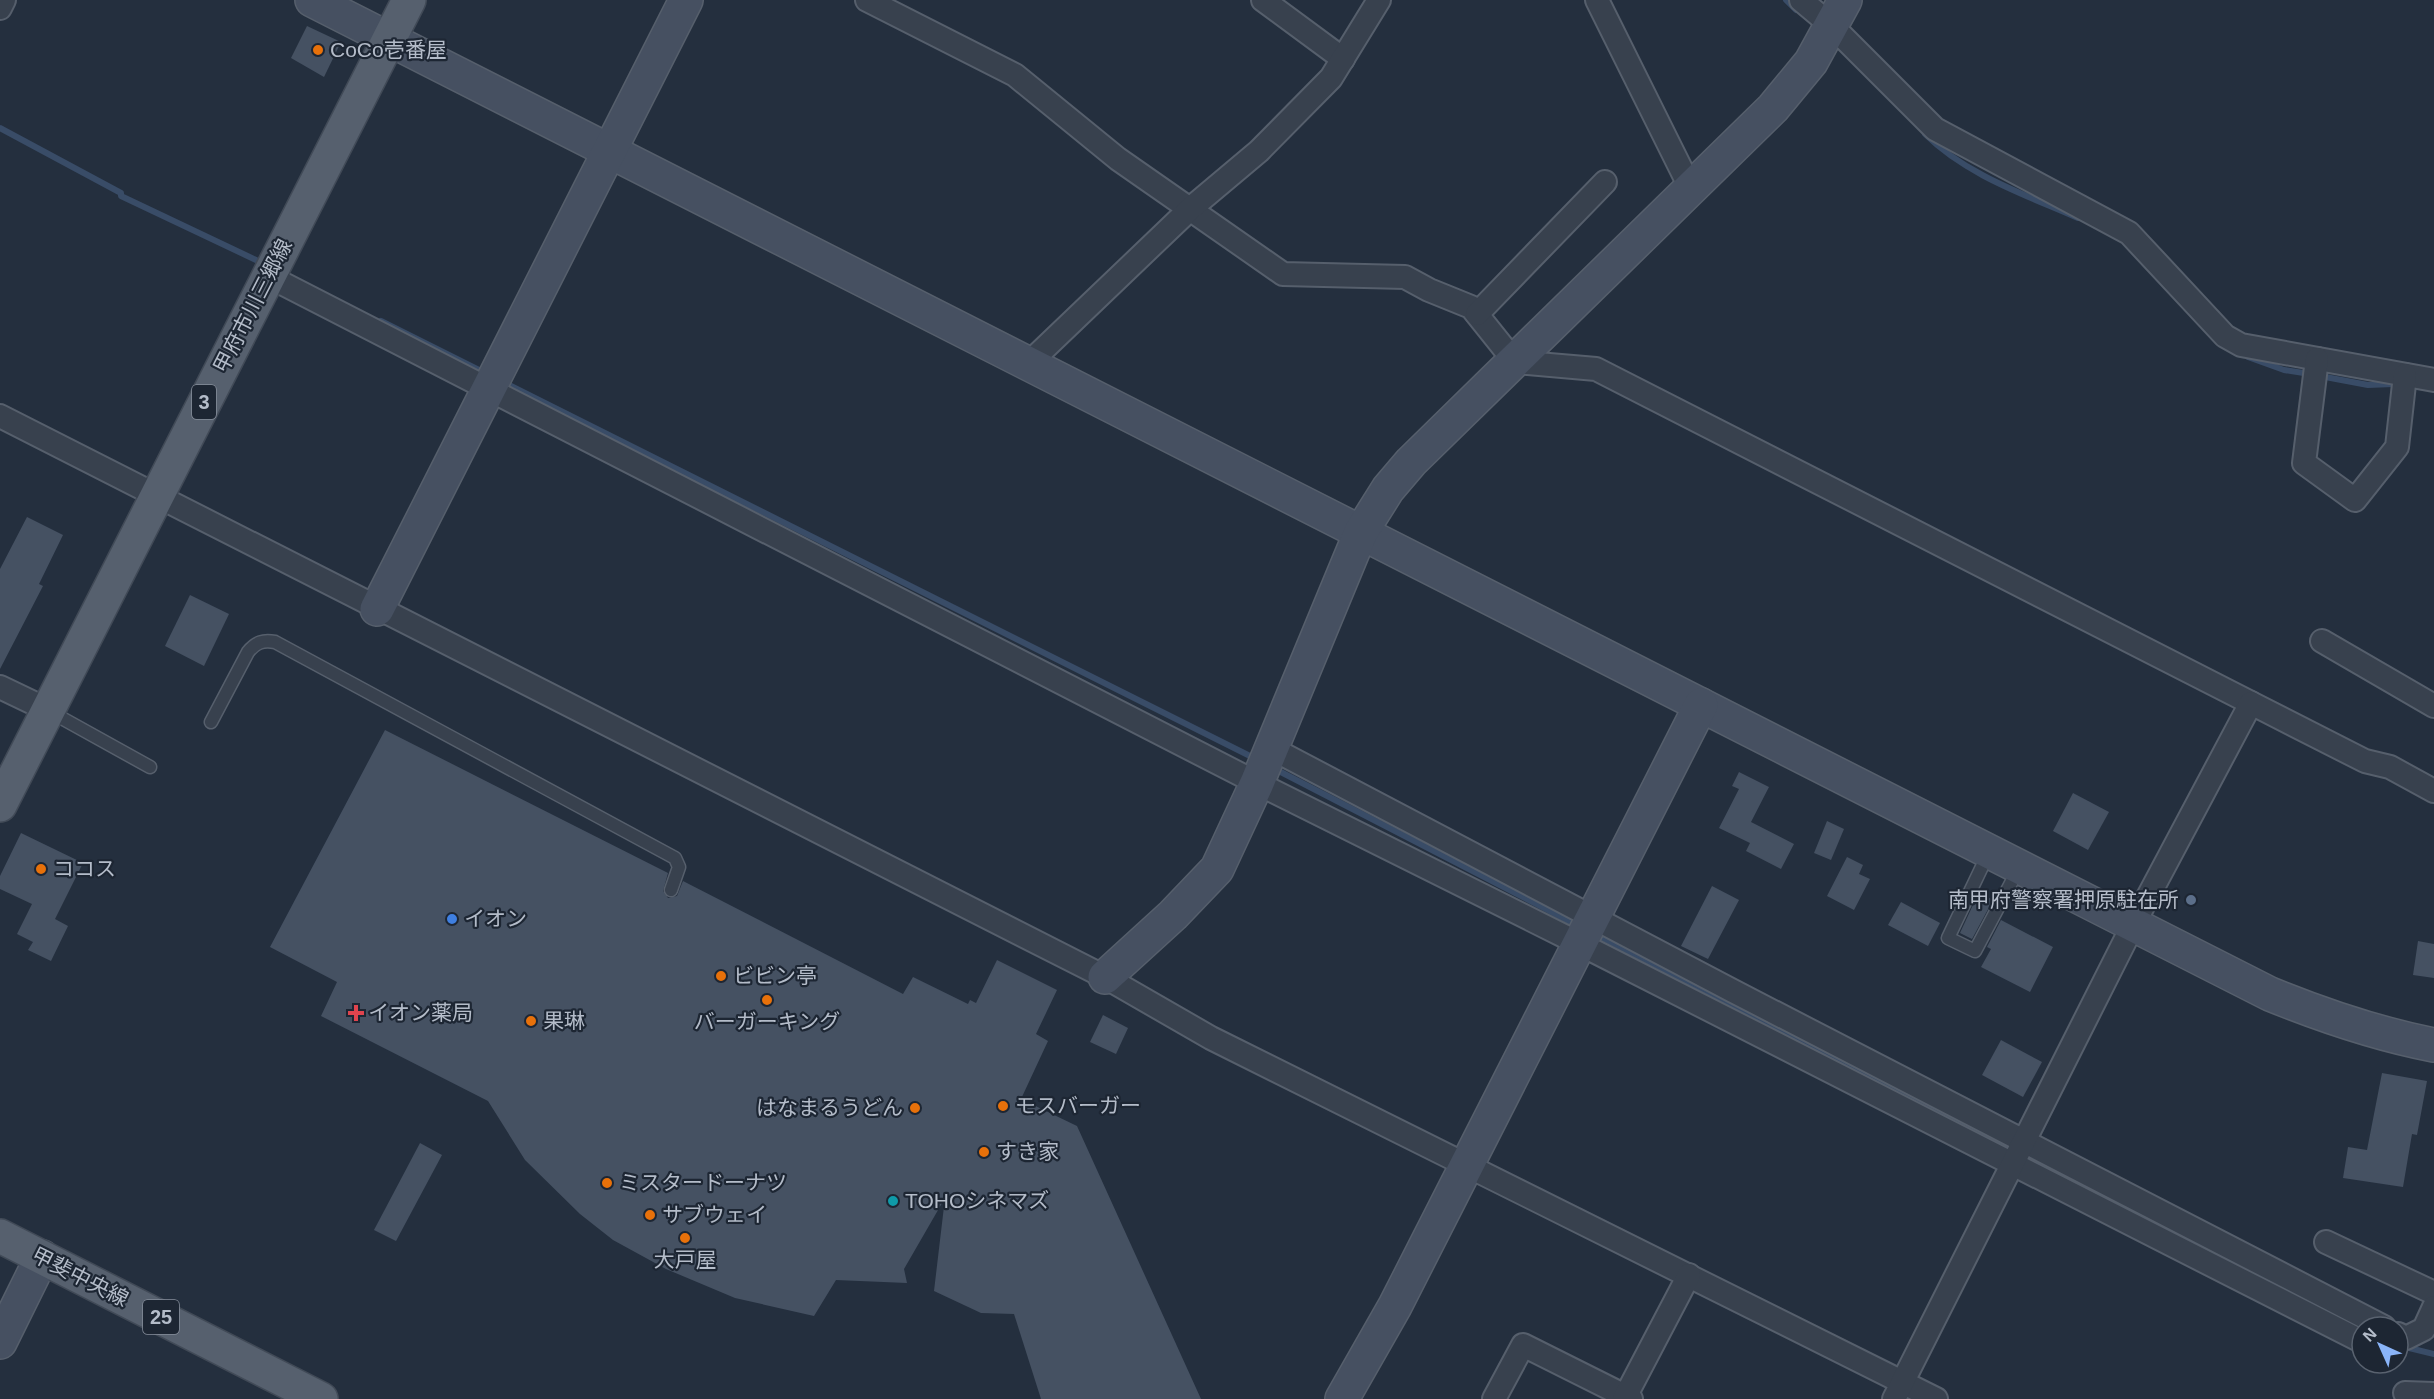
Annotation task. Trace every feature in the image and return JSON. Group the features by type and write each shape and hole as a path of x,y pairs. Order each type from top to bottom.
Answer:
{"main road":[{"name":"甲府市川三郷線","path":"0,805 409,0"},
{"name":"甲斐中央線","path":"0,1236 321,1399"}],"street":[{"path":"0,8 4,0"},
{"path":"312,0 2270,994 2330,1019 2395,1038 2434,1045"},
{"path":"377,609 686,0"},
{"path":"867,0 1015,75 1118,159 1283,274 1405,277 1429,290 1471,307 1515,362 1596,369 2365,761 2390,767 2434,791"},
{"path":"1263,0 1343,59"},
{"path":"1029,363 1190,209 1259,151 1331,78 1379,0"},
{"path":"1597,0 1691,189"},
{"path":"1801,0 1838,13 1935,129 2128,233 2225,336 2241,345 2434,380"},
{"path":"1105,977 1173,915 1217,869 1257,783 1361,532 1388,489 1411,462 1773,108 1811,62 1838,13"},
{"path":"1477,314 1605,182"},
{"path":"268,276 1257,783 1587,930 2025,1141 2361,1315"},
{"path":"2317,359 2304,463 2355,500 2397,447 2405,375"},
{"path":"0,416 1105,977 1211,1038 1689,1275 1899,1391 1936,1399"},
{"path":"2322,641 2434,706"},
{"path":"0,687 48,710"},
{"path":"1899,1391 2133,925 2250,703"},
{"path":"1342,1399 1395,1306 1701,705"},
{"path":"1271,748 1587,930 2013,1164 2350,1336"},
{"path":"2326,1242 2434,1293"},
{"path":"0,1342 42,1257"},
{"path":"1494,1399 1523,1345 1626,1398 1689,1275"},
{"path":"2410,1336 2424,1329 2434,1307"},
{"path":"2404,1393 2434,1394"}],"lane":[{"path":"211,722 248,652 255,644 266,640 275,642 675,858 679,867 671,890"},
{"path":"48,710 150,767"},
{"path":"1989,852 1948,938 1976,951 2019,867"}],"building":[{"path":"307,26 341,42 324,77 291,58"},
{"path":"27,517 63,535 39,584 43,586 0,669 0,569"},
{"path":"190,595 229,614 204,666 165,646"},
{"path":"385,730 668,873 663,891 668,898 677,896 683,881 903,994 913,977 968,1004 970,1000 976,1003 997,960 1057,990 1036,1034 1048,1041 1021,1099 1077,1126 1201,1399 1041,1399 1014,1314 981,1313 934,1291 945,1198 904,1269 907,1283 836,1280 814,1316 735,1298 666,1269 613,1240 580,1214 525,1160 488,1101 321,1016 337,982 270,947"},
{"path":"1739,772 1769,787 1751,822 1794,844 1781,869 1746,851 1750,843 1719,828 1739,789 1732,786"},
{"path":"2073,793 2109,812 2088,850 2053,831"},
{"path":"1827,821 1844,829 1831,860 1814,853"},
{"name":"ココス","path":"21,833 83,863 55,919 68,926 51,961 28,950 33,942 17,934 32,904 0,889 0,876"},
{"path":"1847,857 1863,865 1859,874 1870,879 1854,910 1827,896"},
{"path":"1712,886 1739,900 1708,959 1681,946"},
{"path":"1979,892 1993,900 1972,939 1960,933"},
{"path":"1901,902 1940,923 1928,946 1888,925"},
{"path":"2001,920 2053,947 2030,992 1981,967 1991,949 1987,947"},
{"path":"2418,941 2434,944 2434,978 2413,975"},
{"path":"1103,1015 1128,1028 1116,1054 1090,1042"},
{"path":"2001,1040 2042,1062 2023,1097 1982,1075"},
{"path":"2382,1073 2427,1081 2417,1135 2412,1134 2403,1187 2343,1178 2348,1147 2367,1150"},
{"path":"420,1143 442,1155 396,1241 374,1230"}],"waterway":[{"path":"1786,0 1796,10"},
{"path":"0,128 121,193 121,196 256,260"},
{"path":"1925,134 1978,173 2078,218"},
{"path":"381,321 479,370"},
{"path":"2248,357 2284,370 2310,374"},
{"path":"2320,376 2368,385 2393,384"},
{"path":"511,386 1256,759"},
{"path":"1273,768 1571,922"},
{"path":"1603,938 2005,1144"},
{"path":"2410,1348 2434,1354"}],"place":[{"name":"CoCo壱番屋","path":"318,50"},
{"name":"ココス","path":"41,869"},
{"name":"南甲府警察署押原駐在所","path":"2191,900"},
{"name":"イオン","path":"452,919"},
{"name":"ビビン亭","path":"721,976"},
{"name":"バーガーキング","path":"767,1000"},
{"name":"イオン薬局","path":"356,1013"},
{"name":"果琳","path":"531,1021"},
{"name":"モスバーガー","path":"1003,1106"},
{"name":"はなまるうどん","path":"915,1108"},
{"name":"すき家","path":"984,1152"},
{"name":"ミスタードーナツ","path":"607,1183"},
{"name":"TOHOシネマズ","path":"893,1201"},
{"name":"サブウェイ","path":"650,1215"},
{"name":"大戸屋","path":"685,1238"}]}
